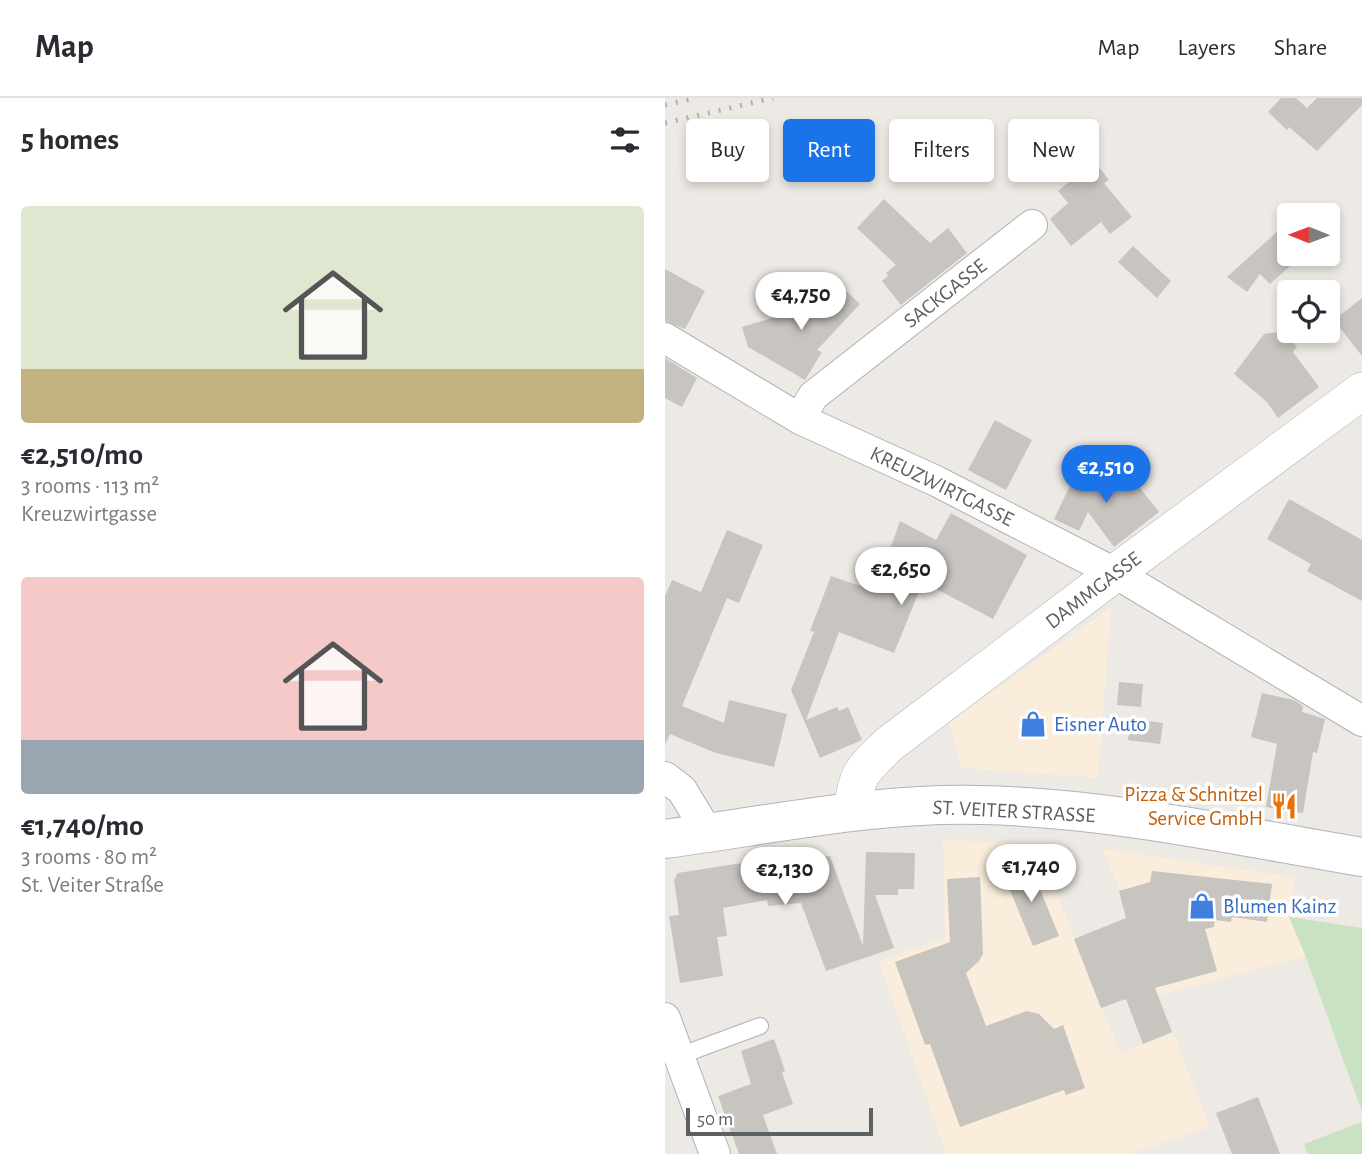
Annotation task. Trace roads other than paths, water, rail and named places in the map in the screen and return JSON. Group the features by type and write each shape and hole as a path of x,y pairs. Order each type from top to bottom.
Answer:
{"main road":[{"name":"ST. VEITER STRASSE","path":"665,839 852,810 982,805 1047,808 1157,822 1362,857"}],"street":[{"name":"SACKGASSE","path":"800,419 813,396 1031,225"},
{"name":"KREUZWIRTGASSE","path":"665,338 800,419 936,481 1115,573 1362,721"},
{"name":"DAMMGASSE","path":"852,810 857,781 862,771 888,745 1362,391"},
{"path":"665,777 682,790 708,833"},
{"path":"665,1018 715,1154"}],"lane":[{"path":"679,1056 761,1026"}],"railway":[{"path":"665,105 695,98"},
{"path":"665,123 773,98"}],"place":[{"name":"Eisner Auto","path":"1033,724"},
{"name":"Pizza & Schnitzel Service GmbH","path":"1284,806"},
{"name":"Blumen Kainz","path":"1202,906"}]}
